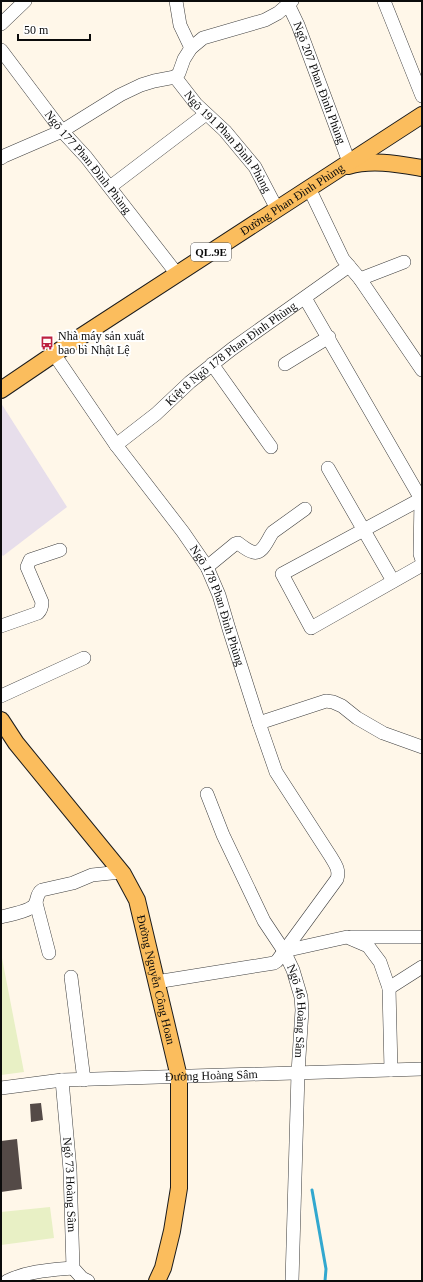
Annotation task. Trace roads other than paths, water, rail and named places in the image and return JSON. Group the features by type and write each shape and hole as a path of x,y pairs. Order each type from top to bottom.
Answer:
{"main road":[{"name":"Đường Phan Đình Phùng","path":"1,390 422,115"},
{"path":"396,164 389,158 387,148 402,127"},
{"path":"327,176 350,166 368,163 396,164 422,168"},
{"name":"Đường Nguyễn Công Hoan","path":"1,720 16,742 121,872 137,900 179,1077 179,1188 172,1230 163,1268 157,1281"}],"street":[{"path":"1,24 25,1"},
{"path":"176,1 180,25 191,48"},
{"path":"384,1 422,96"},
{"path":"1,158 62,132 120,95 149,83 175,77 191,48 203,38 265,20 290,3"},
{"name":"Ngõ 207 Phan Đình Phùng","path":"290,3 349,162"},
{"name":"Ngõ 177 Phan Đình Phùng","path":"1,50 62,132 86,157 177,274"},
{"name":"Ngõ 191 Phan Đình Phùng","path":"175,77 189,97 225,131 255,167 277,210"},
{"path":"110,187 206,114"},
{"path":"309,188 346,263 360,280 422,370"},
{"path":"360,280 404,262"},
{"name":"Kiệt 8 Ngõ 178 Phan Đình Phùng","path":"116,445 156,414 190,382 212,364 256,331 305,298 346,263"},
{"path":"305,298 421,499 420,554 422,560"},
{"path":"284,364 328,337"},
{"name":"Ngõ 178 Phan Đình Phùng","path":"54,354 116,445 183,532 207,567 219,595 276,772 338,868 339,874 337,879 284,951"},
{"path":"212,364 271,447"},
{"path":"328,468 393,581"},
{"path":"421,499 282,574 311,628 422,565"},
{"path":"207,567 235,544 238,543 252,552 256,552 263,548 269,536 273,532 305,509"},
{"path":"1,626 40,611 42,608 42,602 27,567 28,563 30,560 60,550"},
{"path":"1,696 84,658"},
{"path":"259,723 326,701 333,702 342,706 357,718 383,733 422,747"},
{"name":"Ngõ 46 Hoàng Sâm","path":"207,794 232,854 264,921 284,951 293,970 301,997 302,1010 298,1073 292,1281"},
{"path":"49,953 36,903 38,895 42,890 73,883 92,875 121,872"},
{"path":"1,917 31,908 36,903"},
{"path":"347,937 368,946 380,962 390,988 391,1070"},
{"path":"156,982 270,965 277,961 284,951 347,937 422,937"},
{"path":"390,988 422,966"},
{"path":"70,977 84,1080"},
{"name":"Đường Hoàng Sâm","path":"1,1088 62,1080 422,1069"},
{"name":"Ngõ 73 Hoàng Sâm","path":"62,1080 70,1170 72,1268"},
{"path":"7,1281 36,1271 72,1268 82,1278 88,1281"}],"waterway":[{"path":"312,1190 326,1269 325,1281"}],"place":[{"name":"Nhà máy sản xuất bao bì Nhật Lệ","path":"47,343"}]}
